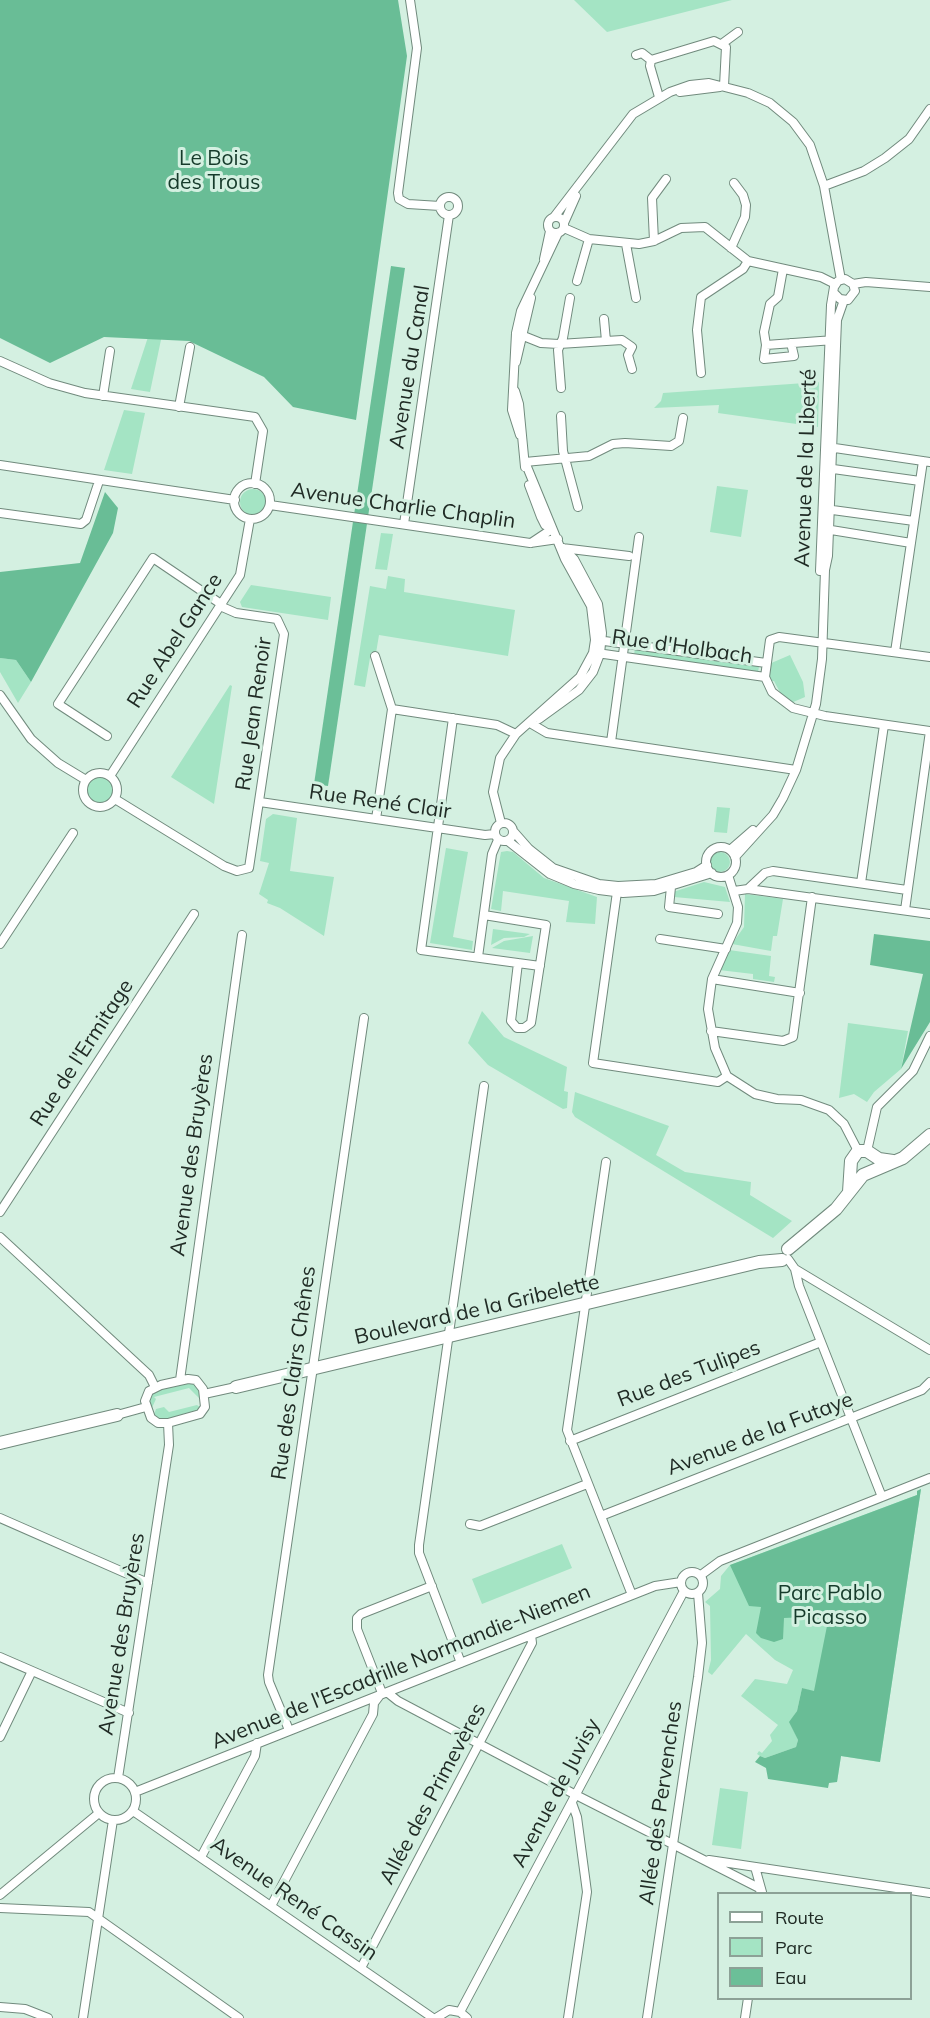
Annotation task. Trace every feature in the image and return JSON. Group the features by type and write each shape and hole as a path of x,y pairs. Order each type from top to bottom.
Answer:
{"main road":[{"path":"851,1166 855,1172 868,1172 903,1158 930,1136"},
{"path":"849,1193 852,1157 866,1153 893,1161"},
{"path":"866,1153 876,1163 868,1172"},
{"name":"Boulevard de la Gribelette","path":"236,1387 759,1262 786,1258 836,1209 868,1172"},
{"path":"0,1443 117,1415"}],"street":[{"name":"Avenue du Canal","path":"404,524 449,215 457,211 457,202 454,198 445,198 440,206 408,204 399,199 417,48 410,0"},
{"path":"651,60 714,41 723,43 738,32"},
{"path":"723,43 726,51 724,86"},
{"path":"636,55 642,53 651,60"},
{"path":"651,60 650,66 658,97"},
{"path":"854,284 854,295 844,300 835,294 838,282 824,186 810,145 793,122 760,98 724,86 701,82 658,97 642,107 621,126 584,179 548,223 589,239 626,244 654,241 681,228 698,226 713,231 748,261 838,282 848,280 854,284 866,282 930,287"},
{"path":"824,186 864,171 885,158 909,139 930,109"},
{"path":"501,823 494,800 494,773 504,749 516,734 580,677 597,653 598,604 574,559 560,543 552,529 525,462 520,435 519,404 513,386 513,367 519,335 535,283 584,179"},
{"path":"654,241 652,198 666,179"},
{"path":"731,248 745,217 746,206 743,195 734,183"},
{"path":"440,206 444,214 449,215"},
{"path":"554,218 560,218 559,229"},
{"path":"577,281 589,239"},
{"path":"626,244 636,298"},
{"path":"701,373 697,330 700,297 743,269 748,261"},
{"path":"783,269 778,297 770,304 764,332 766,345 764,359 794,356 791,343"},
{"name":"Avenue de la Liberté","path":"733,853 773,815 813,714 822,643 822,584 835,294"},
{"path":"561,388 559,344 563,338 570,297"},
{"name":"Avenue de la Liberté","path":"832,340 844,300"},
{"path":"604,320 606,341"},
{"path":"519,335 541,343 559,344 622,340 632,347 628,356 632,369"},
{"path":"766,345 832,340"},
{"path":"179,407 190,346"},
{"path":"103,396 110,351"},
{"path":"0,362 49,383 103,396 255,417 263,431 255,484 244,486 235,500"},
{"path":"561,416 564,458 578,507"},
{"path":"525,462 589,456 613,444 671,446 679,441 683,418"},
{"path":"828,447 927,462 920,481 895,652"},
{"path":"0,465 235,500"},
{"path":"827,468 920,481"},
{"path":"0,513 81,524 86,520 99,481"},
{"name":"Avenue Charlie Chaplin","path":"255,484 265,489 270,505"},
{"path":"235,500 240,514 250,519"},
{"name":"Avenue Charlie Chaplin","path":"270,505 530,543 560,543 629,556"},
{"name":"Avenue Charlie Chaplin","path":"250,519 261,517 270,505"},
{"path":"826,509 914,521"},
{"name":"Rue Abel Gance","path":"110,776 220,605 243,565 250,519"},
{"name":"Avenue Charlie Chaplin","path":"530,543 552,529"},
{"path":"825,529 911,543"},
{"path":"611,742 639,537"},
{"path":"108,736 58,704 153,558 220,605"},
{"name":"Rue Jean Renoir","path":"115,799 224,866 243,871 251,863 284,634 277,619 236,613 220,605"},
{"path":"904,910 930,731 813,714 781,701 769,688 765,677 766,663 773,638 930,657"},
{"name":"Rue d'Holbach","path":"598,640 766,663"},
{"name":"Rue d'Holbach","path":"597,653 765,677"},
{"path":"375,656 392,709 376,819"},
{"path":"0,695 32,739 58,763 86,780"},
{"path":"392,709 497,725 516,734"},
{"path":"453,718 421,950 540,966"},
{"path":"530,723 547,733 793,769"},
{"path":"861,883 884,725"},
{"path":"100,773 110,776 117,784 115,799 107,806 92,805 83,791 86,780 100,773"},
{"name":"Rue René Clair","path":"260,802 496,837"},
{"path":"501,823 509,824 529,849 553,868 599,884 618,886 656,884 710,869"},
{"path":"478,957 492,854 497,826 501,823"},
{"path":"496,837 508,841 514,832"},
{"path":"0,944 72,833"},
{"name":"Avenue de la Liberté","path":"508,841 539,867 585,888 636,892 671,887 710,869"},
{"name":"Avenue de la Liberté","path":"722,847 733,853 734,869 728,875 720,876 710,869 708,856 714,849 722,847"},
{"path":"748,888 769,871 907,890"},
{"path":"728,875 738,907 737,923 712,979 708,1009 711,1031 727,1076 755,1094 777,1099 801,1100 830,1110 866,1153"},
{"path":"671,887 669,907 718,914"},
{"path":"734,891 748,888 930,914"},
{"path":"617,892 592,1063 718,1082 727,1076"},
{"path":"711,1031 789,1041 793,1037 812,897"},
{"name":"Rue de l'Ermitage","path":"0,1212 194,914"},
{"path":"484,915 546,925 531,1023 528,1027 517,1028 512,1021 518,963"},
{"name":"Avenue des Bruyères","path":"180,1380 242,935"},
{"path":"660,939 726,949"},
{"path":"712,979 800,993"},
{"name":"Rue des Clairs Chênes","path":"289,1730 268,1675 364,1018"},
{"path":"866,1153 877,1107 913,1071 930,1036"},
{"path":"461,1662 419,1553 419,1545 484,1086"},
{"path":"606,1162 568,1425 570,1440 632,1595"},
{"path":"0,1237 149,1375 155,1387"},
{"path":"786,1258 882,1497"},
{"path":"786,1258 930,1350"},
{"name":"Rue des Tulipes","path":"570,1440 821,1342"},
{"path":"180,1380 196,1380 204,1394 205,1407 200,1414 168,1423 155,1421 148,1415 146,1395 155,1387 180,1380"},
{"name":"Avenue de la Futaye","path":"601,1516 922,1390 930,1382"},
{"name":"Boulevard de la Gribelette","path":"204,1394 236,1387"},
{"path":"117,1415 146,1407"},
{"name":"Avenue des Bruyères","path":"118,1778 170,1439 168,1423"},
{"path":"700,1575 720,1560 930,1478"},
{"path":"470,1524 480,1526 587,1484"},
{"path":"0,1518 148,1583"},
{"path":"690,1572 700,1575 704,1584 698,1593 689,1594 684,1591 681,1582 684,1575 690,1572"},
{"name":"Avenue de l'Escadrille Normandie-Niemen","path":"135,1792 632,1595 666,1583 681,1582"},
{"path":"382,1693 357,1629 357,1618 361,1614 432,1586"},
{"name":"Avenue de Juvisy","path":"464,2015 574,1799 684,1591"},
{"name":"Allée des Pervenches","path":"647,2018 701,1651 698,1593"},
{"name":"Allée des Primevères","path":"361,1968 532,1643 531,1635"},
{"path":"0,1657 129,1713"},
{"path":"0,1737 32,1671"},
{"path":"271,1906 373,1714 376,1699 382,1693 388,1693 398,1701 480,1744 574,1799 703,1859 759,1888 761,1892"},
{"path":"201,1857 255,1756 257,1743"},
{"path":"118,1778 128,1782 135,1792 133,1811 124,1818 113,1820 99,1813 94,1801 96,1789 106,1780 118,1778"},
{"path":"568,2018 587,1892 574,1799"},
{"name":"Avenue René Cassin","path":"133,1811 434,2018"},
{"path":"0,1895 99,1813"},
{"path":"84,2018 113,1820"},
{"path":"703,1859 930,1893"},
{"path":"755,1867 762,1892"},
{"path":"0,1908 83,1911 239,2018"},
{"path":"745,2018 748,2000"},
{"path":"0,2007 25,2009 48,2018"},
{"path":"434,2018 449,2010 464,2015"}],"green space":[{"name":"Le Bois des Trous","path":"0,0 398,0 407,56 356,420 293,407 264,377 189,341 104,337 50,363 0,338"},
{"path":"574,0 732,0 607,32"},
{"path":"162,335 150,392 131,389 148,337"},
{"path":"819,382 818,427 718,413 719,405 654,408 661,401 663,393"},
{"path":"124,410 145,413 132,474 104,470"},
{"path":"717,486 748,490 741,537 710,532"},
{"path":"253,489 262,493 266,502 262,511 253,515 244,511 240,502 244,493"},
{"path":"105,492 118,508 113,533 31,682 16,660 0,658 0,572 80,563"},
{"path":"381,533 393,534 387,570 375,569"},
{"path":"388,576 405,579 404,592 515,610 508,656 379,635 376,653 371,652 365,687 354,685 370,586 386,589"},
{"path":"251,585 331,597 328,620 242,607 240,602"},
{"path":"635,648 759,666 758,673 634,655"},
{"path":"790,655 803,682 805,697 791,703 783,698 774,681 770,681 769,664"},
{"path":"0,658 16,660 31,682 18,703 0,672"},
{"path":"230,685 232,686 214,804 171,777"},
{"path":"100,777 109,781 113,790 109,799 100,803 91,799 87,790 91,781"},
{"path":"717,807 730,808 727,833 714,832"},
{"path":"273,814 297,818 290,871 334,877 324,936 280,908 267,903 268,900 259,894 269,863 260,861 266,819"},
{"path":"446,848 468,852 453,937 473,941 472,950 430,943"},
{"path":"501,852 513,852 544,878 597,897 595,924 566,922 569,901 503,891 501,911 491,909"},
{"path":"720,852 727,855 730,862 727,869 720,872 713,869 710,862 713,855"},
{"path":"704,882 725,887 730,902 674,897 673,892"},
{"path":"745,894 783,899 777,936 773,936 771,951 732,944 744,927"},
{"path":"493,929 530,934 524,937 504,938 491,945"},
{"path":"874,934 930,941 930,1022 901,1069 923,974 870,965"},
{"path":"533,936 530,953 492,948 504,941"},
{"path":"729,950 771,956 769,976 775,977 774,982 753,979 753,974 719,970"},
{"path":"482,1011 504,1037 567,1067 564,1091 568,1092 567,1108 563,1109 488,1065 468,1043"},
{"path":"848,1023 908,1031 901,1069 874,1092 867,1102 854,1094 839,1098"},
{"path":"575,1092 669,1126 656,1155 685,1172 751,1182 750,1195 792,1221 773,1238 575,1117 572,1112"},
{"path":"189,1381 198,1386 202,1401 189,1388 154,1397 156,1399 150,1412 149,1395 153,1390"},
{"path":"197,1405 201,1408 198,1411 164,1421 153,1417 156,1409 164,1407 169,1412"},
{"name":"Parc Pablo Picasso","path":"921,1489 880,1762 841,1756 837,1782 814,1692 802,1688 797,1711 790,1722 798,1740 796,1747 765,1758 760,1756 757,1754 759,1751 762,1753 772,1741 770,1735 778,1725 741,1696 755,1679 787,1684 793,1670 775,1660 746,1634 712,1675 708,1672 711,1660 710,1606 705,1602 720,1589 721,1576 730,1565 917,1495 917,1491"},
{"name":"Parc Pablo Picasso","path":"921,1489 880,1762 841,1756 837,1782 829,1783 828,1788 768,1779 766,1768 755,1762 760,1756 765,1758 796,1747 798,1740 789,1722 797,1711 802,1688 814,1691 829,1616 784,1618 783,1639 774,1642 761,1638 756,1633 761,1607 749,1606 730,1565 917,1495 917,1491"},
{"path":"562,1544 572,1568 482,1604 472,1579"},
{"path":"720,1788 748,1792 741,1849 712,1845"}],"water":[{"path":"391,266 405,268 328,786 314,784"}]}
